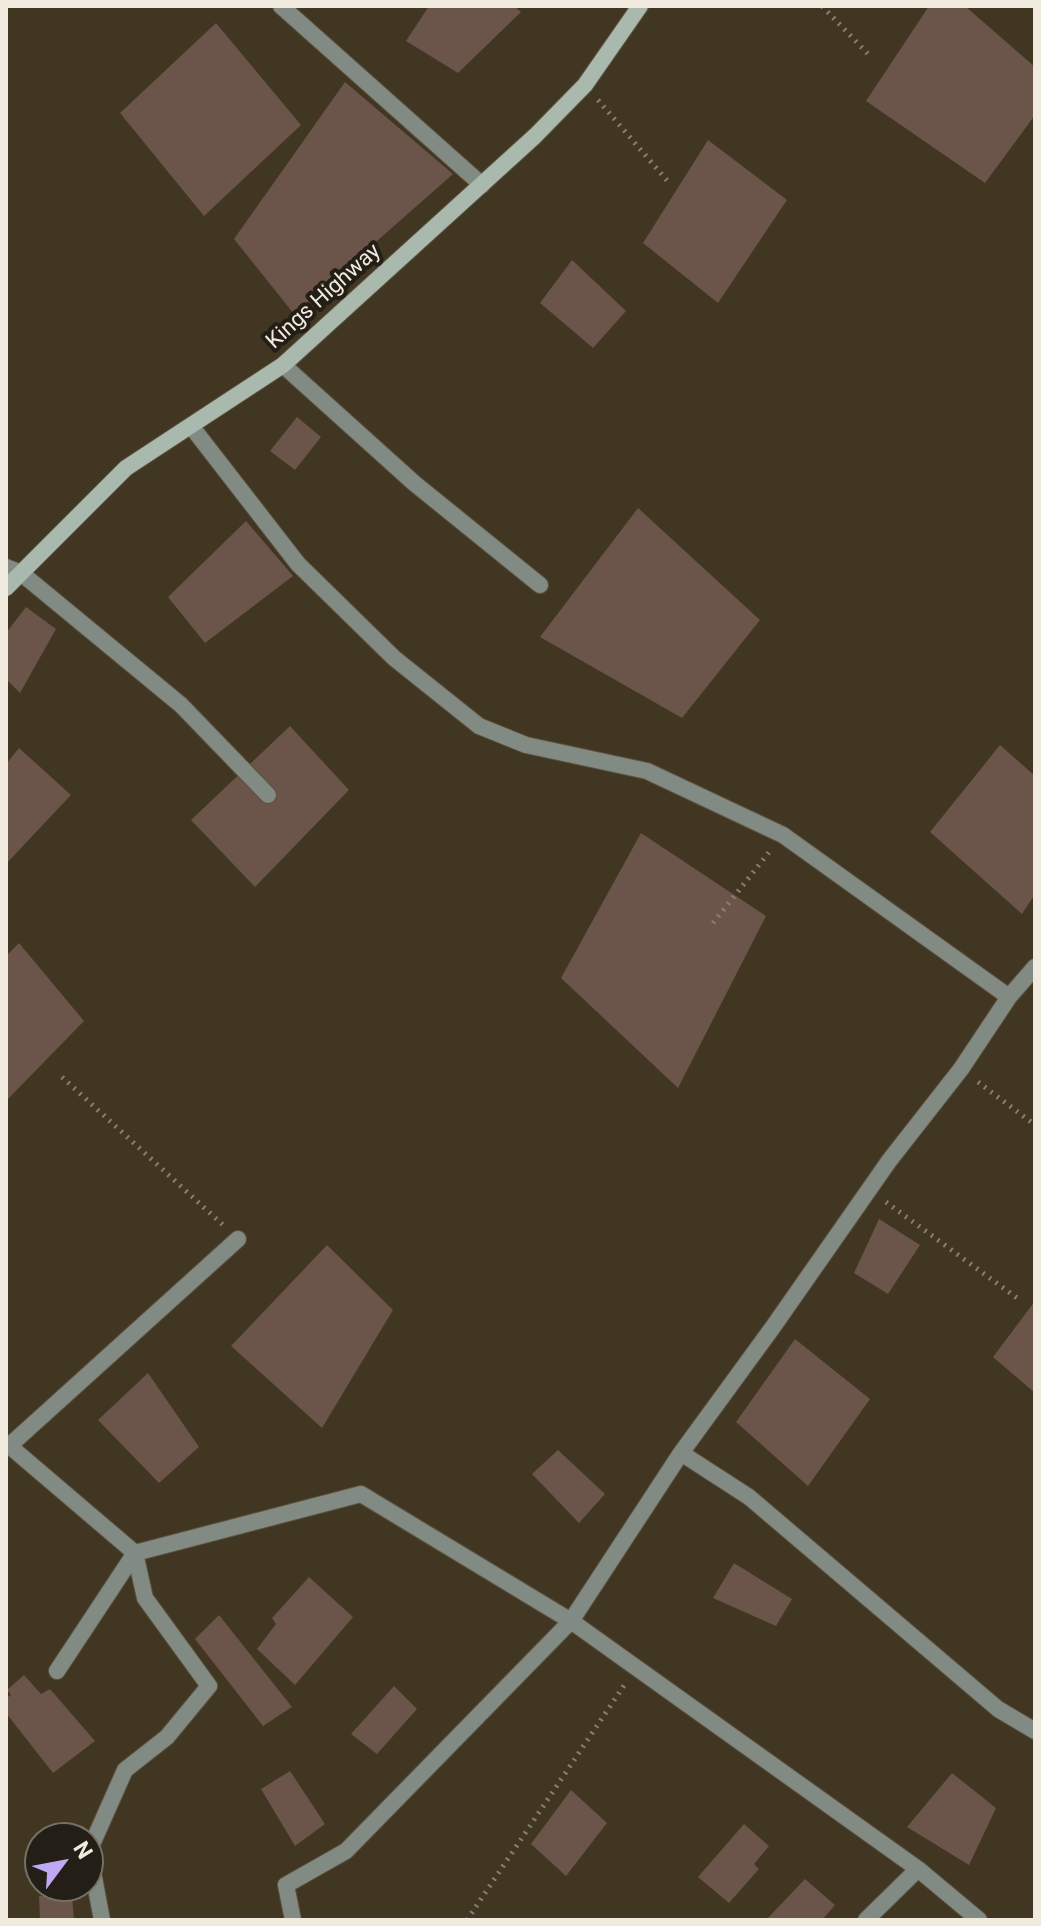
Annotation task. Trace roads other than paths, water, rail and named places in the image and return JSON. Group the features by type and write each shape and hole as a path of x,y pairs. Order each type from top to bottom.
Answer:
{"street":[{"path":"281,6 482,185"},
{"name":"Kings Highway","path":"6,588 13,570 126,468 283,365 482,185 585,85 640,6"},
{"path":"283,365 414,483 540,585"},
{"path":"191,426 298,564 394,658 479,726 526,745 647,771 783,835 1009,997"},
{"path":"13,570 181,705 268,795"},
{"path":"293,1920 286,1885 346,1851 571,1621 681,1453 869,1189 961,1069 1009,997 1035,967"},
{"path":"102,1920 89,1851 125,1770 167,1737 209,1686 145,1598 135,1553 8,1444 238,1239"},
{"path":"681,1453 749,1497 998,1709 1035,1731"},
{"path":"57,1671 135,1553 361,1494 571,1621 918,1869 979,1920"},
{"path":"866,1920 918,1869"}]}
